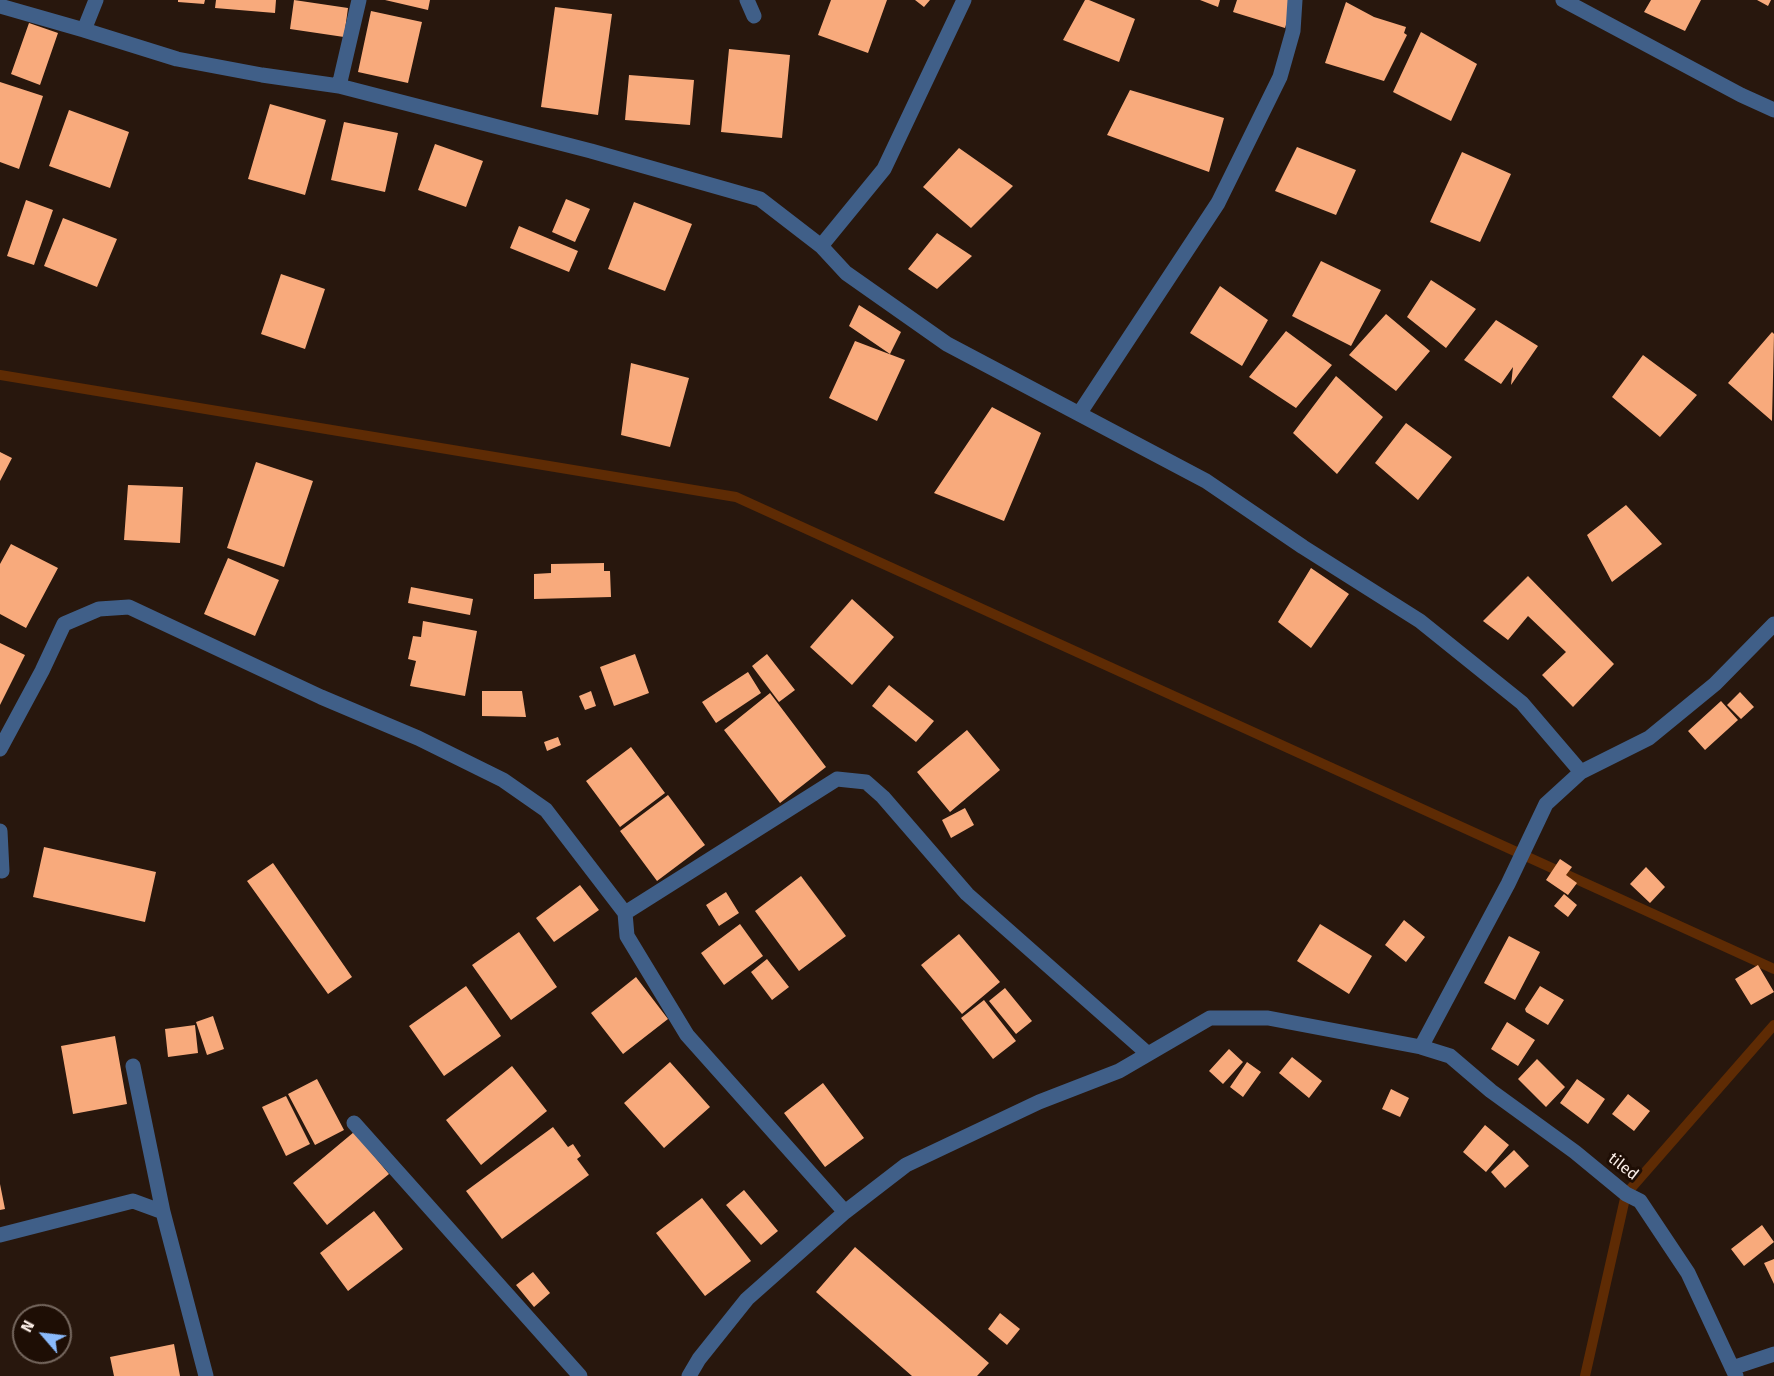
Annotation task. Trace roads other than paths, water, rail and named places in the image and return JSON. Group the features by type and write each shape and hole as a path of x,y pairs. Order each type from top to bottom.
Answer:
{"street":[{"path":"84,30 96,0"},
{"path":"339,86 359,0"},
{"path":"747,0 754,16"},
{"path":"821,246 884,169 964,0"},
{"path":"1079,414 1218,203 1280,77 1293,31 1295,0"},
{"path":"1563,0 1774,110"},
{"path":"0,6 177,59 262,75 339,86 591,151 760,199 821,246 846,273 947,344 1206,482 1420,621 1521,703 1581,772"},
{"path":"0,748 42,671 64,624 99,609 129,608 321,697 418,738 503,780 546,810 625,913 627,936 687,1035 845,1212"},
{"path":"1421,1047 1509,884 1546,804 1581,772 1649,738 1715,684 1774,624"},
{"path":"625,913 837,779 866,782 883,797 967,894 1147,1053"},
{"path":"0,831 2,871"},
{"name":"tiled","path":"688,1376 747,1299 845,1212 906,1165 1039,1102 1119,1071 1210,1018 1268,1018 1421,1047 1450,1056 1491,1091 1575,1152 1626,1194 1640,1201 1688,1273 1734,1372"},
{"path":"134,1066 163,1212 206,1376"},
{"path":"354,1123 580,1376"},
{"path":"0,1235 133,1201 163,1212"},
{"path":"1734,1372 1774,1354"}],"waterway":[{"path":"0,375 736,497 1774,969"},
{"path":"1585,1376 1626,1194 1774,1025"}]}
